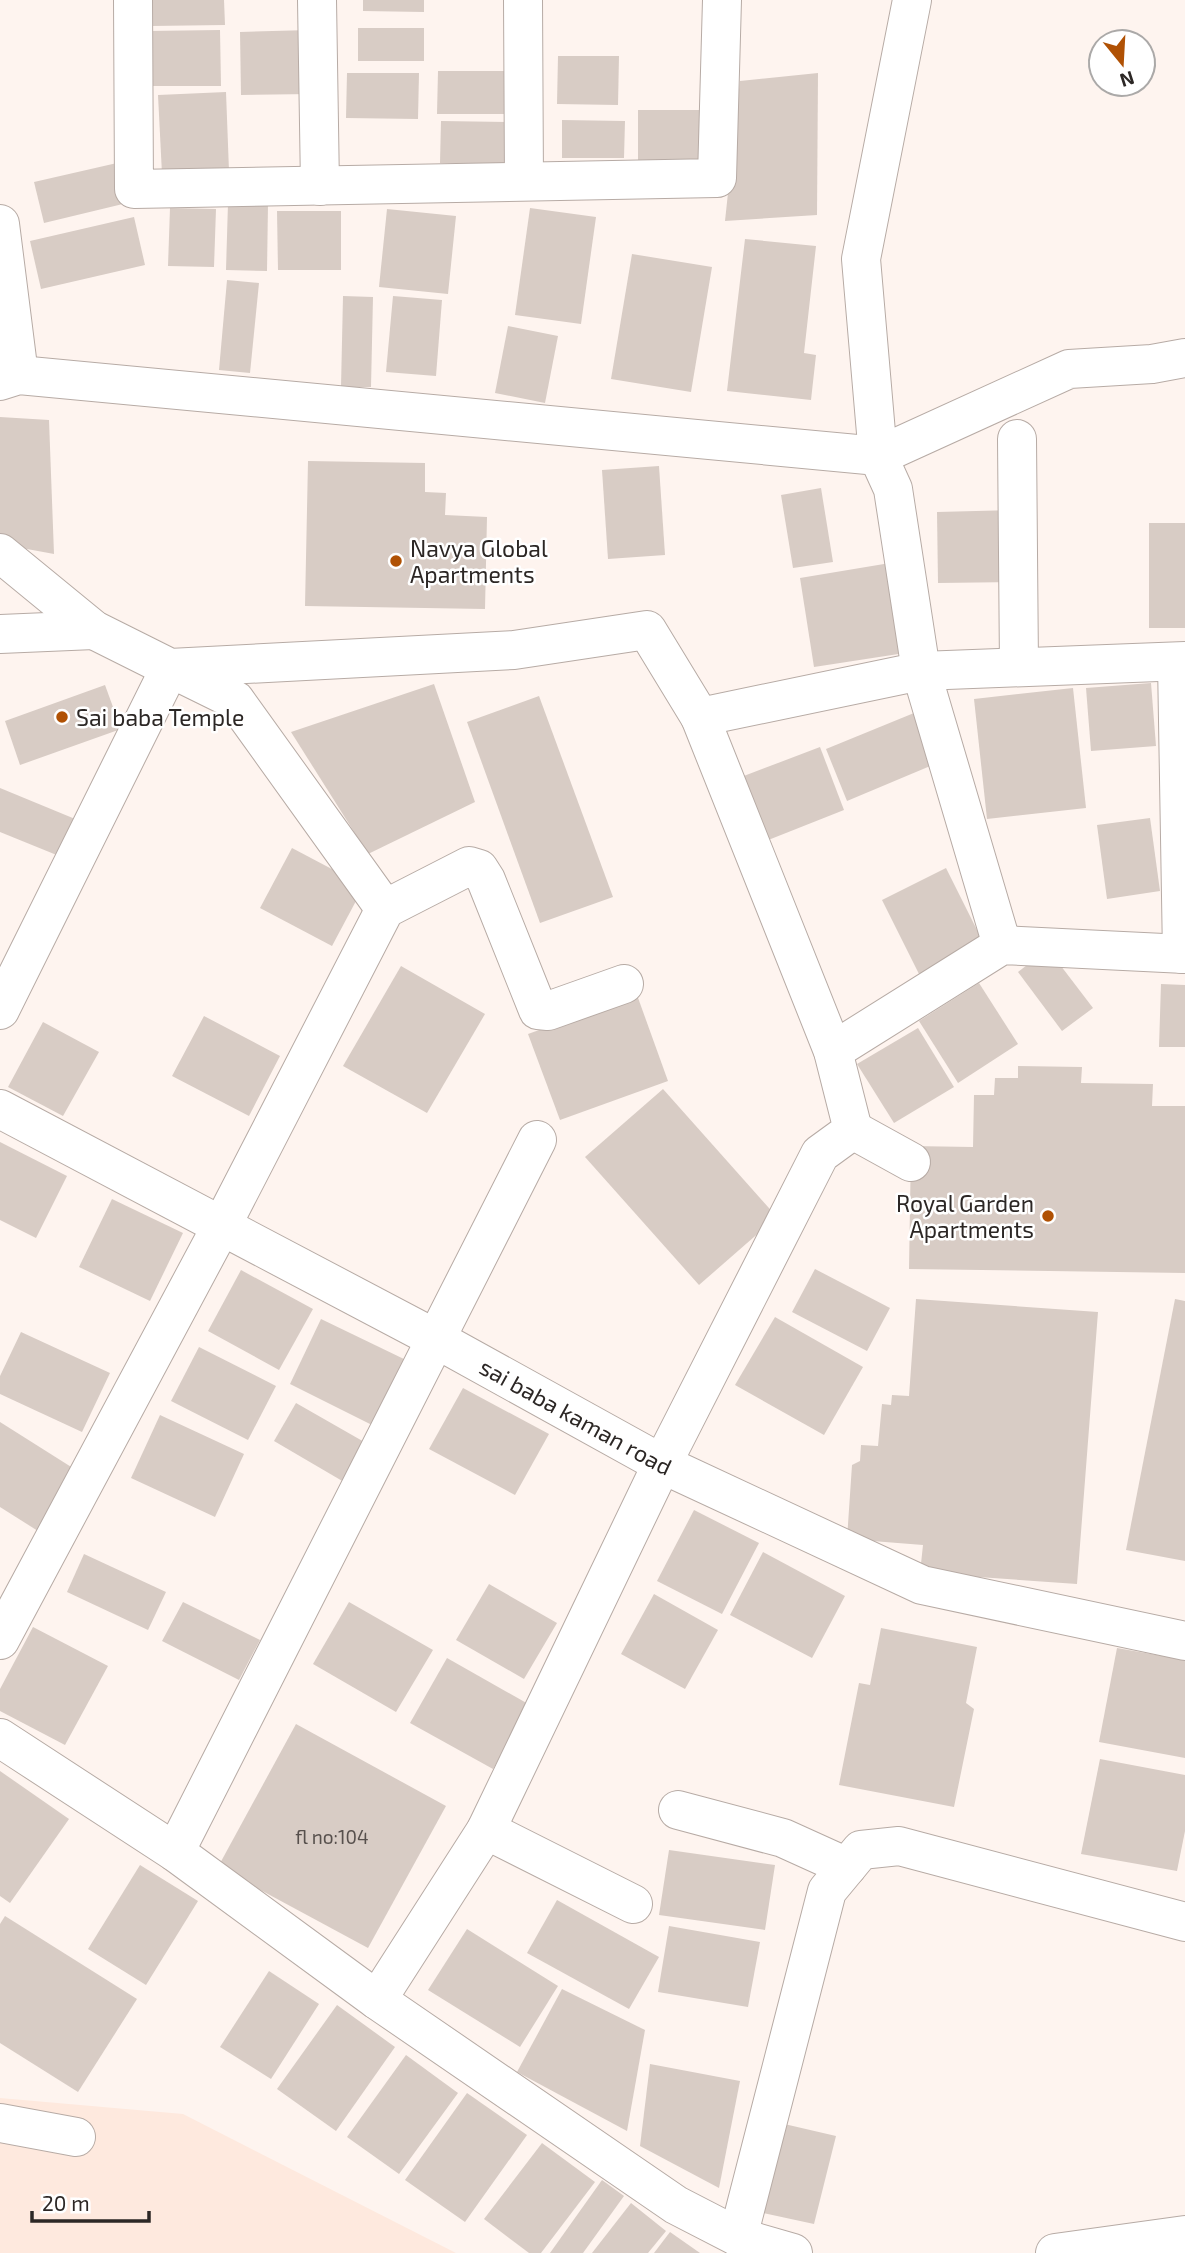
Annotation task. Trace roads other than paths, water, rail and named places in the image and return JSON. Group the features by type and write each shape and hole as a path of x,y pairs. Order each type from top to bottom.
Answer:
{"street":[{"path":"132,0 134,190 717,178 722,0"},
{"path":"317,0 320,186"},
{"path":"523,0 524,181"},
{"path":"912,0 860,260 878,456 892,489 920,671 1002,945"},
{"path":"0,224 9,378 878,456 1069,369 1152,364 1185,358"},
{"path":"1017,439 1019,667"},
{"path":"0,553 94,630 235,700 384,909"},
{"path":"0,634 94,630"},
{"path":"170,668 513,650 647,630 700,717 833,1051 853,1130 911,1162"},
{"path":"700,717 920,671 1181,661 1184,954 1002,945 833,1051"},
{"path":"0,1010 170,668"},
{"path":"0,1640 222,1225 384,909 469,866 479,869 486,880 538,1010 548,1011 624,984"},
{"name":"sai baba kaman road","path":"0,1109 436,1339 662,1464 922,1585 1185,1641"},
{"path":"377,2000 486,1830 662,1464 820,1154 853,1130"},
{"path":"175,1852 537,1140"},
{"path":"0,1738 175,1852 377,2000 676,2205 738,2237 793,2253"},
{"path":"678,1810 783,1839 847,1867"},
{"path":"486,1830 633,1904"},
{"path":"738,2237 827,1891 861,1850 899,1846 1185,1922"},
{"path":"0,2123 76,2137"},
{"path":"1055,2253 1185,2235"}],"place":[{"name":"Navya Global Apartments","path":"396,561"},
{"name":"Sai baba Temple","path":"62,717"},
{"name":"Royal Garden Apartments","path":"1048,1216"}]}
